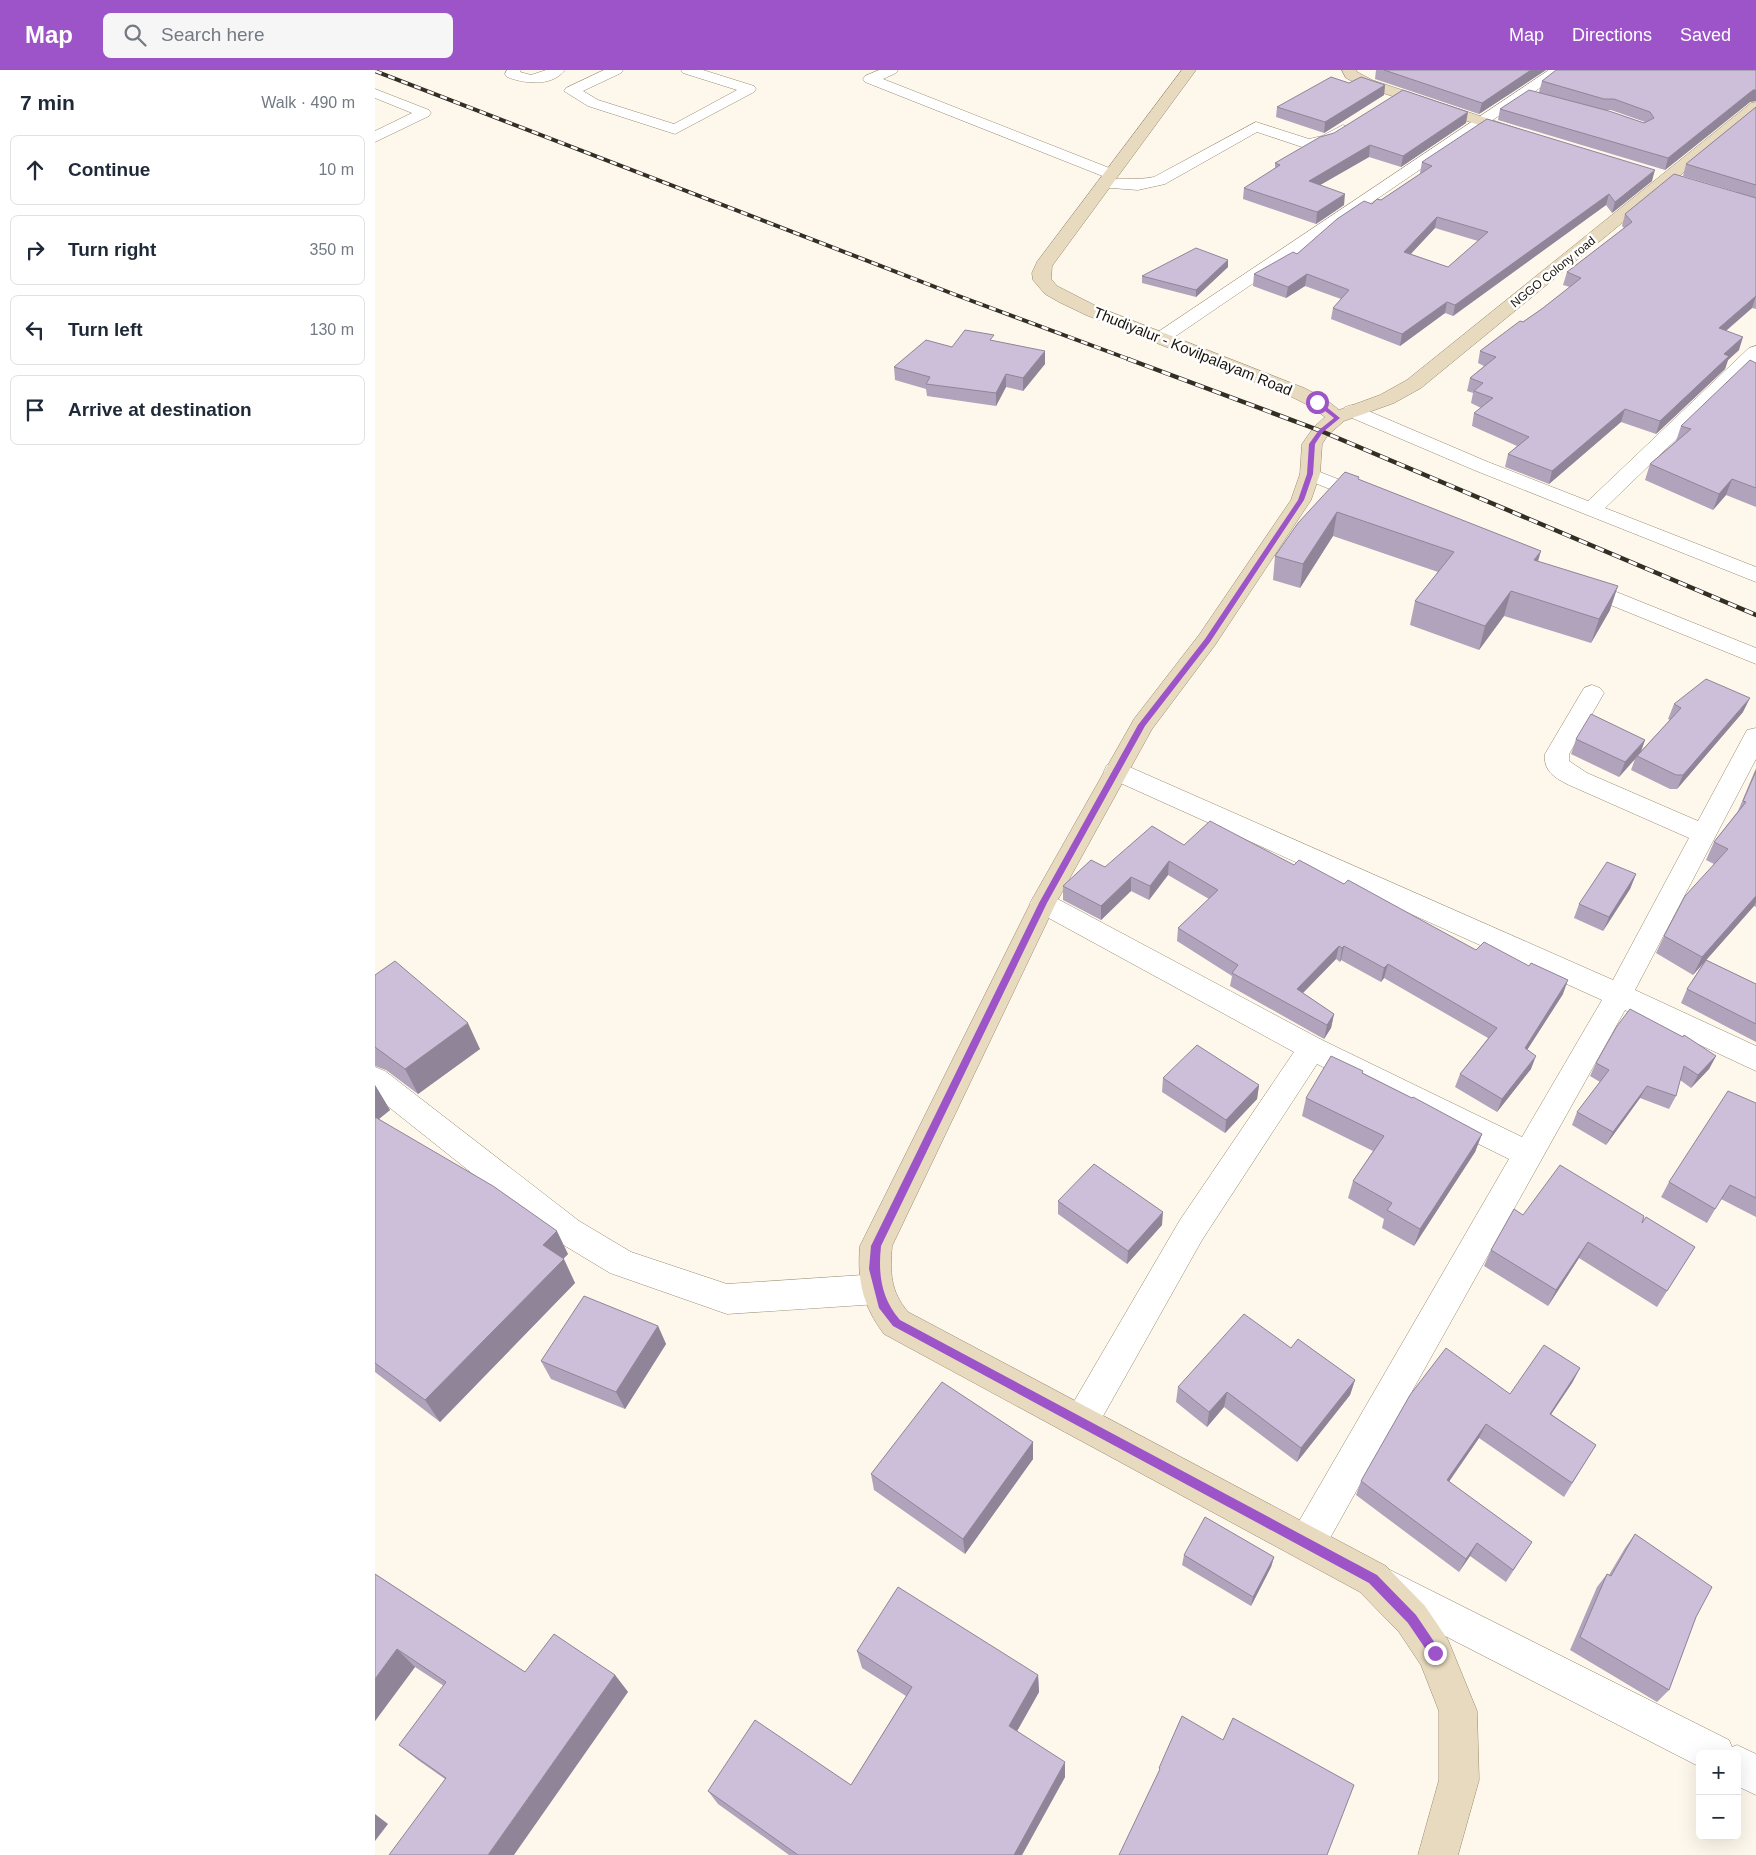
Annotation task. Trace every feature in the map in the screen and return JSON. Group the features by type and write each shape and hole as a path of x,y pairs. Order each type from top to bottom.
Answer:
{"main road":[{"name":"Thudiyalur - Kovilpalayam Road","path":"1189,70 1043,266 1042,280 1051,290 1065,298 1297,392 1345,414"},
{"path":"1349,70 1351,76 1399,94 1528,136"},
{"name":"NGGO Colony road","path":"1345,414 1387,399 1414,384 1756,106"},
{"path":"1649,173 1686,184"},
{"path":"1345,414 1321,431 1312,444 1310,474 1301,500 1207,640 1142,725 1043,903 876,1246 874,1269 884,1308 896,1323 1373,1579 1412,1619 1435,1653 1458,1711 1459,1780 1438,1855"}],"street":[{"path":"514,70 513,74 527,80 539,78 558,70"},
{"path":"616,70 571,92 593,103 675,129 749,89 694,71"},
{"path":"891,70 870,79 1107,179 1139,185 1159,181 1256,128 1308,144 1327,140 1359,120"},
{"path":"1161,338 1482,122 1531,96 1559,70"},
{"path":"375,93 424,113 375,137"},
{"path":"1383,104 1399,94"},
{"path":"1592,508 1756,352"},
{"path":"1345,414 1592,508 1756,575"},
{"path":"1310,474 1383,504"},
{"path":"1565,578 1756,657"},
{"path":"1591,693 1557,754 1556,764 1566,773 1705,834"},
{"path":"1307,1543 1619,995 1756,736"},
{"path":"1116,771 1619,995 1756,1059"},
{"path":"1043,903 1312,1048 1528,1154"},
{"path":"1081,1422 1191,1230 1312,1048"},
{"path":"375,1079 568,1231 621,1263 727,1299 878,1289"},
{"path":"1373,1579 1707,1750"},
{"path":"1741,1767 1756,1775"}],"building":[{"path":"1384,70 1531,70 1482,103"},
{"path":"1556,70 1756,70 1756,90 1753,90 1668,158 1500,109 1529,90 1609,111 1644,123 1654,118 1650,112 1614,99 1604,99 1542,81"},
{"path":"1331,77 1349,83 1361,77 1385,85 1325,122 1277,107"},
{"path":"1403,90 1468,112 1403,156 1370,145 1309,181 1345,194 1317,212 1244,188 1280,165 1275,163 1320,137 1334,133"},
{"path":"1756,107 1756,185 1686,164"},
{"path":"1487,119 1655,170 1615,202 1609,194 1455,305 1447,302 1402,334 1333,308 1349,290 1307,274 1288,287 1254,274 1293,252 1297,254 1337,219 1364,201 1372,204 1377,199 1381,200 1432,166 1422,162","holes":["1437,217 1488,232 1448,267 1404,252"]},
{"path":"1674,174 1756,198 1756,296 1719,328 1743,337 1724,354 1729,356 1660,421 1625,409 1552,471 1508,454 1529,437 1474,413 1493,398 1474,391 1483,383 1470,378 1496,357 1480,351 1520,321 1523,322 1543,308 1581,278 1567,272 1632,222 1625,214"},
{"path":"1196,248 1228,260 1196,290 1142,276"},
{"path":"965,330 994,335 990,340 1045,351 1023,378 1006,374 996,393 926,384 930,377 894,367 926,340 952,347"},
{"path":"1750,360 1756,363 1756,488 1732,479 1719,494 1650,464 1691,429 1681,426"},
{"path":"1345,472 1359,477 1358,479 1541,551 1534,560 1618,586 1599,619 1511,591 1485,626 1415,601 1454,552 1337,512 1303,564 1275,556 1298,523"},
{"path":"1706,679 1750,698 1683,775 1676,775 1637,756 1681,708 1674,704"},
{"path":"1591,714 1645,740 1625,762 1576,739"},
{"path":"1756,771 1756,896 1702,957 1664,936 1685,896 1728,849 1714,842 1746,802 1743,801"},
{"path":"1210,821 1294,865 1299,860 1344,884 1348,880 1476,950 1484,942 1529,966 1531,963 1568,980 1525,1048 1536,1056 1502,1099 1460,1074 1497,1028 1388,964 1384,968 1344,946 1342,948 1339,946 1297,989 1334,1014 1327,1025 1232,973 1238,965 1178,928 1218,890 1169,861 1150,886 1131,877 1101,906 1063,886 1091,860 1105,867 1152,826 1184,845"},
{"path":"1607,862 1636,874 1609,917 1579,904"},
{"path":"1706,960 1756,984 1756,1024 1687,989"},
{"path":"395,961 468,1023 405,1069 375,1047 375,975"},
{"path":"1630,1009 1683,1037 1684,1035 1716,1056 1698,1075 1684,1066 1676,1096 1647,1086 1613,1132 1577,1112 1609,1070 1596,1063 1617,1026"},
{"path":"1197,1045 1259,1085 1226,1120 1163,1078"},
{"path":"1331,1056 1482,1134 1420,1229 1387,1210 1392,1203 1353,1181 1384,1136 1306,1098"},
{"path":"1728,1091 1756,1103 1756,1198 1730,1185 1715,1209 1669,1182"},
{"path":"375,1117 493,1186 557,1231 543,1245 564,1259 425,1400 375,1363"},
{"path":"1094,1164 1163,1212 1128,1251 1058,1201"},
{"path":"1560,1165 1644,1216 1642,1223 1646,1217 1695,1247 1667,1291 1588,1242 1556,1290 1491,1250 1514,1209 1523,1215"},
{"path":"584,1296 658,1326 616,1392 541,1361"},
{"path":"1244,1314 1291,1348 1298,1339 1355,1380 1301,1448 1227,1392 1209,1412 1178,1387"},
{"path":"1544,1345 1580,1368 1550,1414 1596,1445 1572,1483 1486,1424 1447,1480 1532,1542 1513,1570 1477,1543 1466,1559 1361,1481 1410,1395 1446,1348 1510,1394"},
{"path":"942,1382 1033,1442 963,1539 871,1474"},
{"path":"1205,1517 1274,1557 1253,1597 1184,1555"},
{"path":"1635,1534 1712,1587 1696,1617 1669,1690 1580,1637 1607,1574 1611,1576"},
{"path":"375,1574 525,1672 554,1634 615,1675 488,1855 389,1855 446,1778 399,1745 446,1682 397,1649 375,1679"},
{"path":"898,1587 1038,1675 1009,1726 1065,1762 1014,1855 798,1855 708,1791 755,1720 851,1785 912,1687 857,1651"},
{"path":"1182,1716 1223,1740 1233,1718 1354,1785 1327,1855 1119,1855 1160,1769"}],"railway":[{"path":"375,71 956,295 1131,360"},
{"path":"1128,359 1321,431 1756,615"}],"route":[{"path":"1317,402 1331,411 1337,418 1321,431 1312,444 1310,474 1301,500 1207,640 1142,725 1043,903 876,1246 874,1269 884,1308 896,1323 1373,1579 1412,1619 1435,1653"}]}
